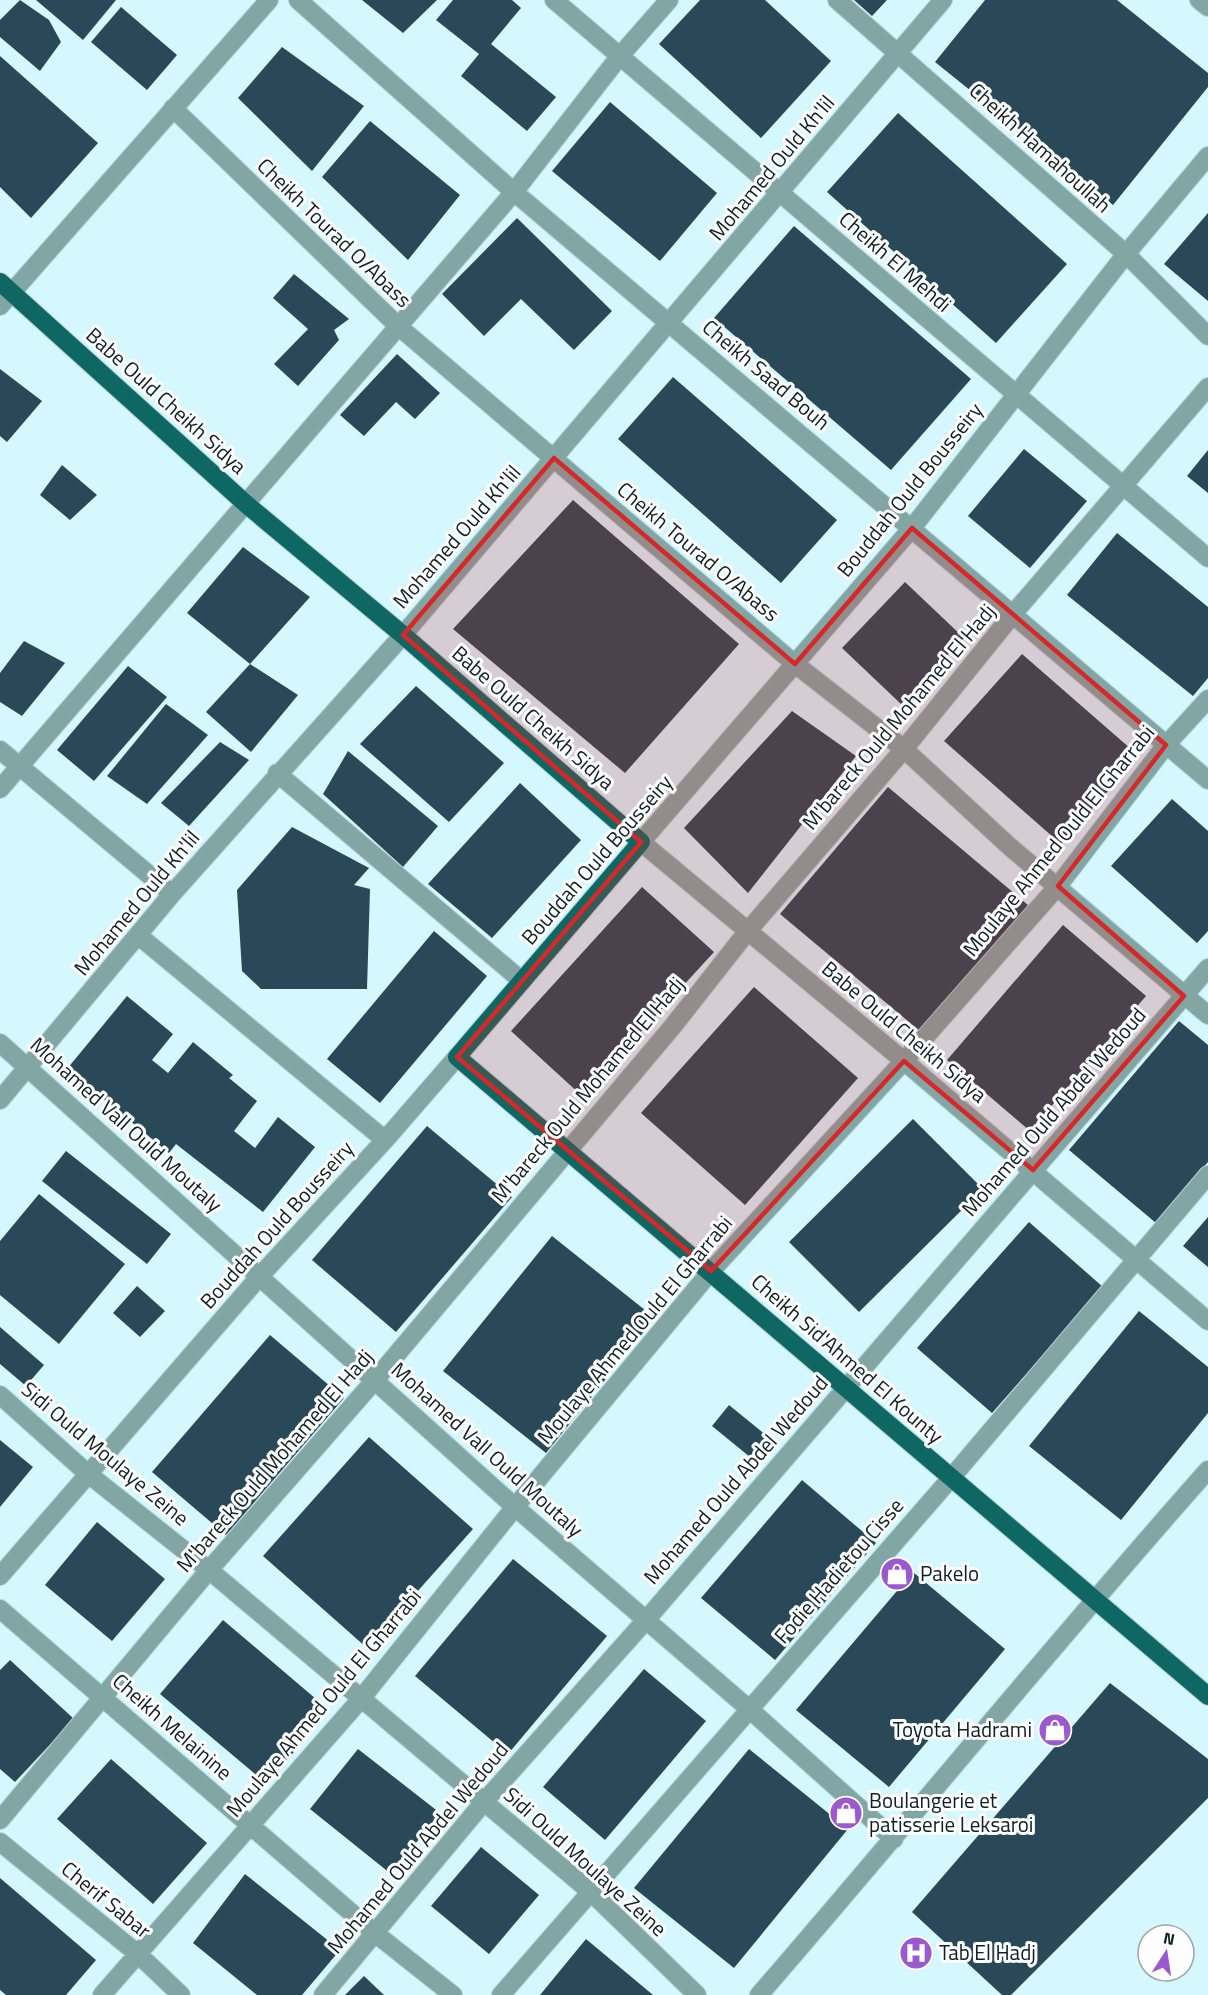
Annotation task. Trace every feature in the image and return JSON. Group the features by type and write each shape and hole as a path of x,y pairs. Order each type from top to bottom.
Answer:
{"main road":[{"name":"Babe Ould Cheikh Sidya","path":"4,294 246,504 403,634 641,842"},
{"name":"Bouddah Ould Bousseiry","path":"457,1057 641,842"},
{"name":"Cheikh Sid'Ahmed El Kounty","path":"457,1057 1208,1696"}],"street":[{"path":"4,294 269,0"},
{"name":"Cheikh Saad Bouh","path":"298,0 514,192 1208,780"},
{"name":"Cheikh El Mehdi","path":"554,0 1208,558"},
{"path":"0,789 514,192 619,57 669,0"},
{"name":"Cheikh Hamahoullah","path":"837,0 1126,254 1208,336"},
{"name":"Mohamed Ould Kh'lil","path":"0,1100 172,894 277,773 403,634 943,0"},
{"path":"1199,0 1208,8"},
{"name":"Cheikh Tourad O/Abass","path":"173,108 398,326 795,664 904,749 1009,846 1208,1015"},
{"name":"Bouddah Ould Bousseiry","path":"641,842 912,528 1126,254 1208,156"},
{"name":"M'bareck Ould Mohamed El Hadj","path":"0,1820 209,1570 375,1380 673,1026 747,932 904,749 1013,614 1208,387"},
{"name":"Moulaye Ahmed Ould El Gharrabi","path":"102,1995 360,1700 515,1507 711,1271 904,1060 1058,886 1166,745 1208,699"},
{"path":"0,750 172,894"},
{"path":"277,773 522,981"},
{"name":"Babe Ould Cheikh Sidya","path":"641,842 904,1060 1139,1259 1208,1321"},
{"path":"139,936 385,1140"},
{"name":"Mohamed Ould Abdel Wedoud","path":"323,1995 483,1803 646,1620 1208,968"},
{"name":"Mohamed Vall Ould Moutaly","path":"0,1043 515,1507 748,1708 894,1839"},
{"name":"Bouddah Ould Bousseiry","path":"0,1576 260,1276 385,1140 457,1057"},
{"name":"Fodie Hadietou Cisse","path":"501,1995 748,1708 951,1478 1208,1175"},
{"name":"Sidi Ould Moulaye Zeine","path":"0,1395 87,1473 209,1570 360,1700 591,1892 697,1995"},
{"path":"759,1995 894,1839 1094,1599 1208,1470"},
{"name":"Cheikh Melainine","path":"0,1609 376,1934 453,1995"},
{"name":"Cherif Sabar","path":"0,1842 138,1954 181,1995"}],"highlighted area":[{"path":"554,458 795,664 912,528 1013,614 1166,745 1058,886 1184,996 1033,1170 904,1061 711,1271 457,1057 641,842 403,635"}],"building":[{"path":"20,0 49,20 61,42 40,71 0,37 0,20"},
{"path":"36,0 116,0 83,40"},
{"path":"362,0 437,0 403,33"},
{"path":"453,0 512,0 521,8 491,44 556,97 527,131 461,76 479,54 436,20"},
{"path":"700,0 765,0 831,61 761,138 659,44"},
{"path":"854,0 887,0 872,16"},
{"path":"985,0 1117,0 1208,73 1208,87 1113,205 935,62"},
{"path":"121,7 177,55 147,90 91,42"},
{"path":"282,47 364,106 312,171 238,98"},
{"path":"0,56 98,143 31,218 0,187"},
{"path":"610,102 717,193 660,261 552,171"},
{"path":"898,113 1067,264 996,343 827,192"},
{"path":"370,121 460,195 408,260 322,177"},
{"path":"1208,213 1208,301 1164,264"},
{"path":"517,218 612,311 574,350 521,299 484,336 442,294"},
{"path":"794,226 971,379 891,470 714,318"},
{"path":"294,274 349,319 334,330 339,340 298,386 274,364 308,329 273,298"},
{"path":"397,354 440,393 415,419 396,402 364,436 340,415"},
{"path":"0,369 42,401 7,442 0,436"},
{"path":"673,377 837,520 781,583 618,439"},
{"path":"1024,449 1087,501 1030,568 968,516"},
{"path":"1208,450 1208,493 1187,476"},
{"path":"62,465 97,495 70,520 40,495"},
{"path":"573,500 739,644 625,773 453,629"},
{"path":"1117,533 1208,607 1208,678 1193,696 1067,595"},
{"path":"243,547 310,597 250,664 187,613"},
{"path":"905,582 964,638 901,704 842,648"},
{"path":"24,641 65,663 22,716 0,702 0,673"},
{"path":"1022,654 1139,756 1061,844 944,741"},
{"path":"250,664 298,695 251,752 206,712"},
{"path":"128,666 167,697 94,781 57,750"},
{"path":"416,686 504,763 449,822 360,744"},
{"path":"166,704 208,735 147,804 107,776"},
{"path":"792,711 856,756 748,893 684,828"},
{"path":"220,742 249,760 189,826 161,803"},
{"path":"348,751 438,826 403,867 323,794"},
{"path":"520,783 581,840 492,938 428,884"},
{"path":"888,787 1028,905 921,1032 780,914"},
{"path":"1172,799 1208,831 1208,931 1197,943 1111,866"},
{"path":"292,827 369,868 354,885 370,889 367,989 261,989 242,971 237,890"},
{"path":"642,887 714,952 582,1096 511,1031"},
{"path":"1063,925 1146,996 1030,1131 947,1060"},
{"path":"434,931 487,976 380,1103 327,1059"},
{"path":"754,987 858,1078 745,1205 641,1113"},
{"path":"127,996 173,1034 152,1060 168,1073 193,1042 233,1075 229,1078 257,1101 234,1131 255,1148 278,1117 315,1147 263,1212 176,1144 169,1153 67,1069"},
{"path":"1179,1021 1208,1045 1208,1162 1156,1223 1069,1150"},
{"path":"913,1119 983,1189 859,1312 789,1242"},
{"path":"427,1126 512,1197 396,1332 312,1260"},
{"path":"66,1151 171,1234 147,1264 42,1181"},
{"path":"39,1194 125,1264 59,1344 0,1295 0,1241"},
{"path":"1208,1217 1208,1267 1183,1246"},
{"path":"1029,1222 1103,1287 992,1413 917,1348"},
{"path":"552,1236 655,1318 546,1453 443,1371"},
{"path":"137,1286 165,1311 140,1337 113,1313"},
{"path":"1139,1311 1208,1367 1208,1413 1121,1520 1029,1446"},
{"path":"0,1327 44,1365 26,1386 0,1364"},
{"path":"270,1335 344,1398 226,1535 152,1472"},
{"path":"729,1405 767,1436 750,1457 712,1426"},
{"path":"369,1437 473,1529 367,1648 263,1556"},
{"path":"0,1440 33,1467 0,1507"},
{"path":"802,1480 876,1543 775,1660 701,1598"},
{"path":"97,1522 165,1579 112,1641 45,1585"},
{"path":"513,1559 607,1636 508,1754 415,1676"},
{"path":"913,1572 1005,1649 889,1787 796,1710"},
{"path":"223,1620 329,1710 267,1784 160,1694"},
{"path":"10,1660 74,1719 15,1782 0,1769 0,1670"},
{"path":"644,1669 706,1721 605,1840 543,1787"},
{"path":"1110,1683 1208,1759 1208,1798 1011,1995 1002,1995 912,1912"},
{"path":"358,1749 440,1813 391,1874 310,1809"},
{"path":"749,1749 848,1829 734,1968 634,1888"},
{"path":"111,1759 207,1843 153,1904 57,1819"},
{"path":"481,1847 539,1895 489,1954 431,1906"},
{"path":"245,1874 340,1950 302,1995 257,1995 193,1943"},
{"path":"0,1878 96,1960 66,1995 6,1995 0,1990"},
{"path":"586,1939 653,1995 540,1995"},
{"path":"364,1976 384,1995 345,1995"}],"place":[{"name":"Pakelo","path":"897,1574"},
{"name":"Toyota Hadrami","path":"1055,1730"},
{"name":"Boulangerie et patisserie Leksaroi","path":"846,1813"},
{"name":"Tab El Hadj","path":"916,1953"}]}
